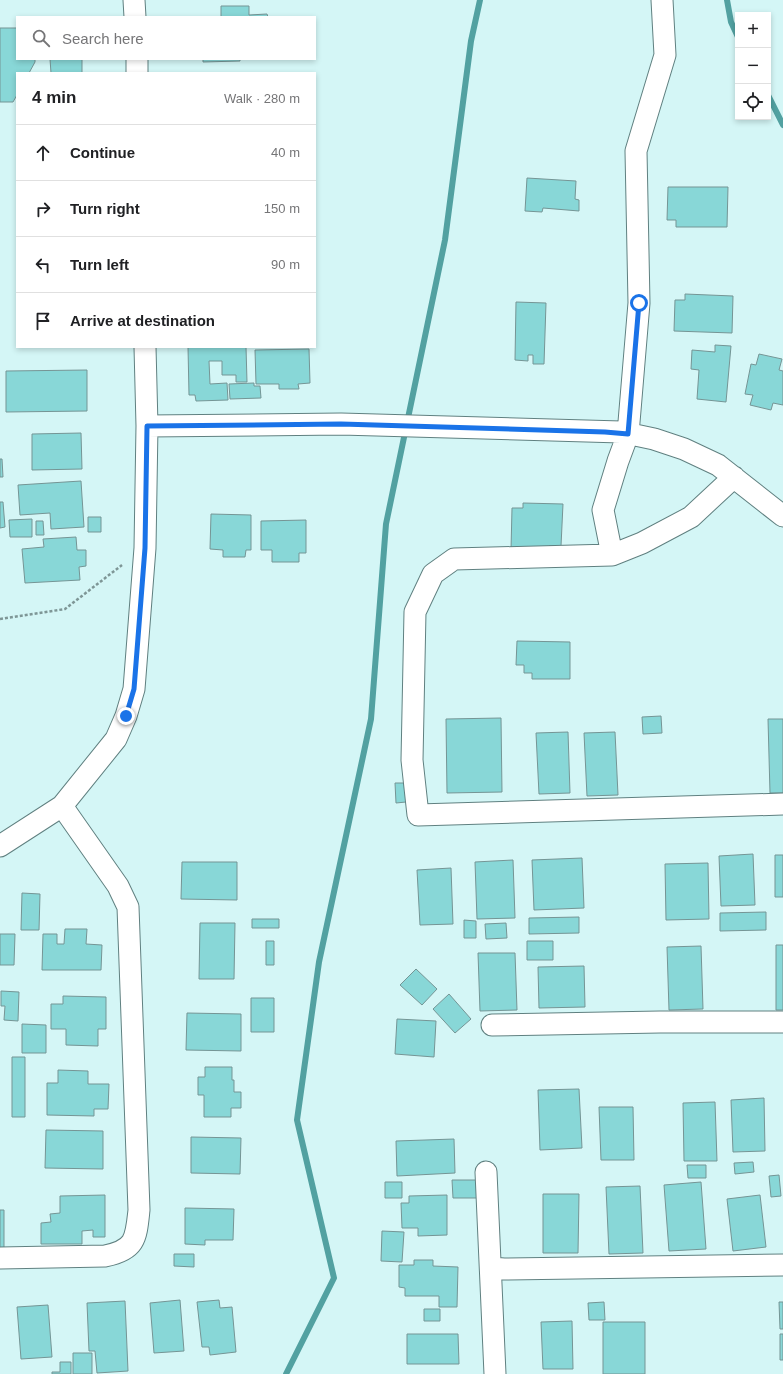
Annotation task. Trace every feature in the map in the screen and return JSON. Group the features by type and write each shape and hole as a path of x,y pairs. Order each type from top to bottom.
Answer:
{"street":[{"path":"134,0 135,16"},
{"path":"612,555 602,510 628,434 639,303 636,151 665,55 662,0"},
{"path":"137,60 137,72"},
{"path":"0,846 62,806 116,740 126,716 134,689 145,548 147,426 145,348"},
{"path":"147,426 341,424 616,432 654,439 684,449 718,465 782,513"},
{"path":"734,477 691,517 642,543 612,555 454,559 433,574 415,612 412,760 418,815 783,804"},
{"path":"0,1258 105,1256 118,1253 130,1246 136,1234 139,1210 128,906 118,886 62,806"},
{"path":"492,1025 660,1022 783,1022"},
{"path":"486,1172 496,1374"},
{"path":"491,1268 783,1265"}],"path":[{"path":"0,619 65,609 145,548"}],"building":[{"path":"221,6 249,6 249,15 267,14 268,16 221,16"},
{"path":"0,28 16,28 16,60 35,60 35,62 30,72 16,72 16,97 13,102 0,102"},
{"path":"50,60 82,60 82,72 51,72"},
{"path":"203,60 240,60 240,61 203,62"},
{"path":"527,178 576,181 575,199 579,200 579,211 543,208 542,212 525,211"},
{"path":"668,187 728,187 727,227 676,227 676,220 667,220"},
{"path":"685,294 733,296 732,333 674,331 675,300 685,300"},
{"path":"516,302 546,303 544,364 533,364 533,355 528,355 528,361 515,360"},
{"path":"715,345 731,346 726,402 697,399 699,370 691,369 692,350 715,352"},
{"path":"188,348 246,348 247,382 236,382 236,375 222,375 222,361 209,361 210,384 227,383 228,400 196,401 195,395 189,395"},
{"path":"309,349 310,383 298,384 299,389 279,389 279,384 256,384 255,350"},
{"path":"759,354 782,359 779,370 783,371 783,405 773,403 771,410 750,405 753,395 745,394 751,364 756,365"},
{"path":"87,370 87,411 6,412 6,371"},
{"path":"254,383 254,386 260,386 261,398 230,399 229,384"},
{"path":"81,433 82,469 32,470 32,434"},
{"path":"0,459 2,459 3,477 0,477"},
{"path":"81,481 84,527 51,529 50,513 20,515 18,485"},
{"path":"0,502 3,502 5,527 0,528"},
{"path":"523,503 563,504 561,546 549,546 551,551 511,550 512,508 523,508"},
{"path":"211,514 251,515 251,550 246,550 245,557 223,557 223,550 210,549"},
{"path":"88,517 101,517 101,532 88,532"},
{"path":"32,519 32,537 10,537 9,520"},
{"path":"306,520 306,553 299,553 299,562 272,562 272,550 261,550 261,521"},
{"path":"36,521 43,521 44,535 36,535"},
{"path":"76,537 77,550 86,550 86,566 79,567 80,580 25,583 22,549 44,547 43,539"},
{"path":"517,641 570,642 570,679 532,679 532,673 524,673 524,665 516,665"},
{"path":"661,716 662,733 643,734 642,717"},
{"path":"501,718 502,792 447,793 446,719"},
{"path":"768,719 783,719 783,793 770,793"},
{"path":"568,732 570,793 539,794 536,733"},
{"path":"615,732 618,795 587,796 584,733"},
{"path":"395,783 405,783 406,802 396,803"},
{"path":"753,854 755,905 721,906 719,856"},
{"path":"775,855 783,855 783,897 775,897"},
{"path":"582,858 584,908 534,910 532,860"},
{"path":"513,860 515,918 477,919 475,862"},
{"path":"182,862 237,862 237,900 181,899"},
{"path":"708,863 709,919 666,920 665,864"},
{"path":"451,868 453,924 420,925 417,870"},
{"path":"22,893 40,894 39,930 21,930"},
{"path":"766,912 766,930 720,931 720,913"},
{"path":"579,917 579,933 529,934 529,918"},
{"path":"252,919 279,919 279,928 252,928"},
{"path":"464,920 476,921 476,938 464,938"},
{"path":"200,923 235,923 234,979 199,979"},
{"path":"506,923 507,938 486,939 485,924"},
{"path":"65,929 87,929 86,944 102,945 101,970 42,970 43,934 57,934 57,944 64,944"},
{"path":"0,934 15,934 14,965 0,965"},
{"path":"266,941 274,941 274,965 266,965"},
{"path":"527,941 553,941 553,960 527,960"},
{"path":"776,945 783,945 783,1010 776,1010"},
{"path":"701,946 703,1009 669,1010 667,947"},
{"path":"478,953 515,953 517,1010 480,1011"},
{"path":"584,966 585,1007 539,1008 538,967"},
{"path":"416,969 437,989 422,1005 400,985"},
{"path":"1,991 19,992 18,1021 4,1020 5,1006 1,1006"},
{"path":"449,994 471,1019 455,1033 433,1009"},
{"path":"63,996 106,997 106,1029 98,1029 98,1046 66,1045 66,1029 51,1029 51,1004 63,1004"},
{"path":"251,998 274,998 274,1032 251,1032"},
{"path":"187,1013 241,1014 241,1051 186,1050"},
{"path":"397,1019 436,1021 434,1057 395,1054"},
{"path":"22,1024 46,1025 46,1053 22,1053"},
{"path":"12,1057 25,1057 25,1117 12,1117"},
{"path":"205,1067 232,1067 234,1092 241,1092 241,1108 231,1108 231,1117 204,1117 204,1095 198,1095 198,1077 205,1077"},
{"path":"58,1070 88,1071 88,1084 109,1084 108,1109 94,1109 94,1116 47,1115 47,1083 58,1083"},
{"path":"579,1089 582,1148 540,1150 538,1090"},
{"path":"764,1098 765,1151 733,1152 731,1100"},
{"path":"715,1102 717,1161 684,1161 683,1103"},
{"path":"599,1107 633,1107 634,1160 601,1160"},
{"path":"46,1130 103,1131 103,1169 45,1168"},
{"path":"191,1137 241,1138 240,1174 191,1173"},
{"path":"454,1139 455,1173 397,1176 396,1141"},
{"path":"753,1162 754,1172 735,1174 734,1163"},
{"path":"687,1165 706,1165 706,1178 688,1178"},
{"path":"779,1175 781,1196 771,1197 769,1176"},
{"path":"452,1180 479,1180 479,1198 453,1198"},
{"path":"385,1182 402,1182 402,1198 385,1198"},
{"path":"701,1182 706,1249 669,1251 664,1185"},
{"path":"640,1186 643,1253 609,1254 606,1187"},
{"path":"543,1194 579,1194 578,1253 543,1253"},
{"path":"105,1195 105,1237 93,1237 93,1230 82,1231 82,1244 41,1244 41,1223 51,1222 50,1214 60,1213 60,1196"},
{"path":"447,1195 447,1235 418,1236 418,1228 402,1228 401,1203 409,1203 409,1196"},
{"path":"760,1195 766,1247 733,1251 727,1199"},
{"path":"185,1208 234,1209 233,1240 205,1240 205,1245 185,1244"},
{"path":"0,1210 4,1210 4,1249 0,1249"},
{"path":"382,1231 404,1232 402,1262 381,1261"},
{"path":"174,1254 194,1254 194,1267 174,1266"},
{"path":"414,1260 433,1260 433,1266 458,1267 457,1307 439,1307 439,1296 405,1296 405,1288 399,1287 399,1265 414,1265"},
{"path":"180,1300 184,1351 154,1353 150,1303"},
{"path":"219,1300 220,1308 232,1307 236,1352 210,1355 209,1347 202,1347 197,1302"},
{"path":"125,1301 128,1371 97,1373 95,1351 89,1351 87,1303"},
{"path":"604,1302 605,1320 589,1320 588,1303"},
{"path":"779,1302 783,1302 783,1329 780,1329"},
{"path":"48,1305 52,1357 21,1359 17,1307"},
{"path":"424,1309 440,1309 440,1321 424,1321"},
{"path":"572,1321 573,1369 543,1369 541,1322"},
{"path":"603,1322 645,1322 645,1374 603,1374"},
{"path":"407,1334 458,1334 459,1364 407,1364"},
{"path":"780,1334 783,1334 783,1360 780,1360"},
{"path":"73,1353 92,1353 92,1374 73,1374"},
{"path":"60,1362 71,1362 71,1374 52,1374 52,1372 60,1372"}],"waterway":[{"path":"286,1374 334,1278 297,1120 319,962 371,719 386,524 445,240 471,41 480,0"},
{"path":"727,0 731,22 735,31"},
{"path":"771,101 783,125"}],"route":[{"path":"126,716 134,689 145,548 147,426 341,424 621,432 628,434 639,303"}]}
